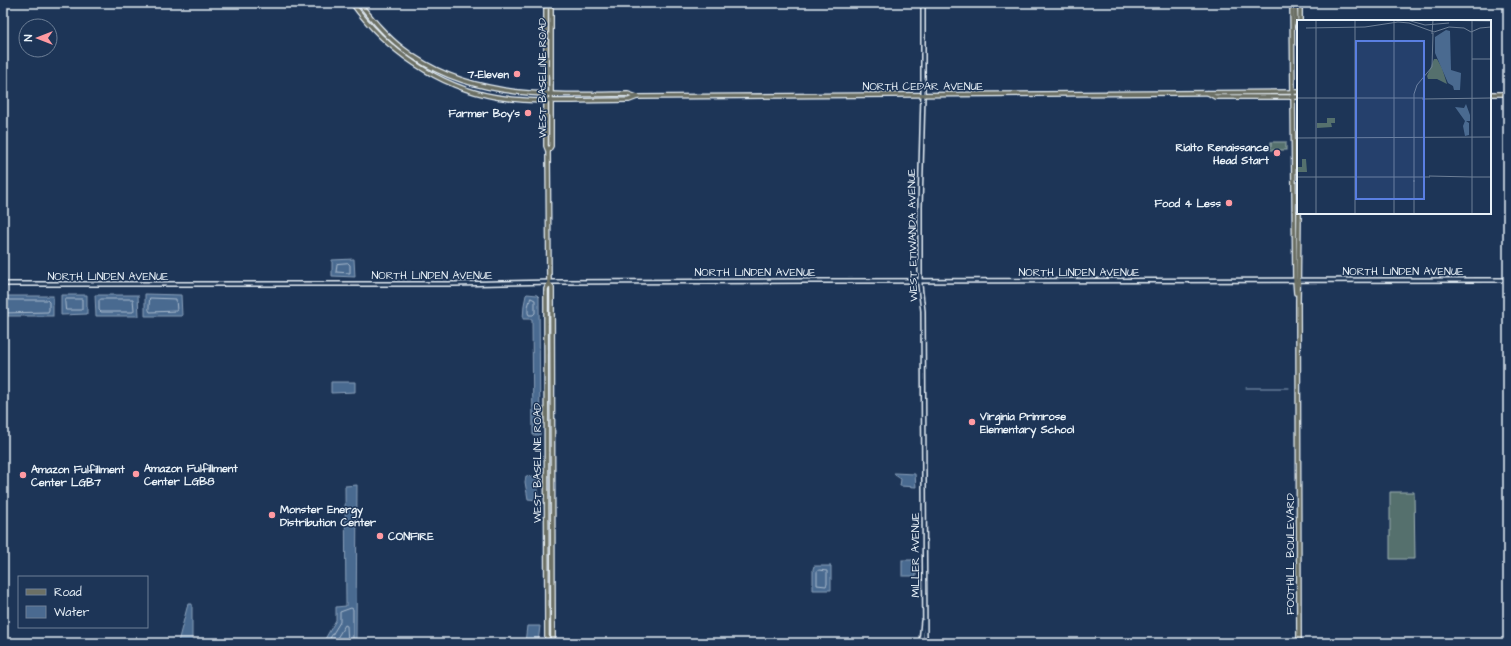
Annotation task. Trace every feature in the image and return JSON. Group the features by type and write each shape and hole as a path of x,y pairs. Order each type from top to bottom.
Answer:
{"main road":[{"name":"NORTH CEDAR AVENUE","path":"352,3 378,34 407,58 439,77 468,90 506,98 546,101 629,100 637,97"},
{"name":"NORTH CEDAR AVENUE","path":"359,3 383,31 403,49 426,65 466,82 495,90 520,93 628,94 637,97 1297,92"},
{"path":"1292,3 1297,280"},
{"path":"1296,3 1297,26"},
{"path":"1300,3 1300,20"},
{"name":"WEST BASELINE ROAD","path":"548,151 551,146 552,101 551,9 549,4"},
{"name":"WEST BASELINE ROAD","path":"547,643 546,289 549,282 548,151 546,146 546,9 549,4"},
{"path":"1225,97 1229,94 1242,94 1243,92"},
{"name":"NORTH CEDAR AVENUE","path":"1208,93 1215,97 1297,97"},
{"path":"1491,94 1508,94"},
{"path":"1297,280 1299,214"},
{"name":"FOOTHILL BOULEVARD","path":"1297,280 1299,643"},
{"name":"WEST BASELINE ROAD","path":"549,282 552,288 553,643"}],"street":[{"name":"WEST ETIWANDA AVENUE","path":"923,3 920,281 923,311 924,466"},
{"name":"NORTH LINDEN AVENUE","path":"3,284 1508,280"},
{"name":"MILLER AVENUE","path":"924,466 925,643"},
{"path":"921,643 925,616"}],"green space":[{"path":"1271,142 1286,142 1286,150 1271,150"},
{"path":"1390,492 1414,492 1415,559 1390,559"}],"water":[{"path":"354,259 355,277 332,276 332,260"},
{"path":"145,294 181,295 182,316 145,316"},
{"path":"527,294 537,295 539,297 540,435 533,435 532,319 523,319 524,305"},
{"path":"61,295 87,295 87,314 61,315"},
{"path":"95,295 138,295 139,316 96,316"},
{"path":"3,296 53,296 53,316 3,316"},
{"path":"331,382 355,382 355,392 331,393"},
{"path":"894,473 915,474 916,487 900,486 901,479"},
{"path":"526,476 538,478 538,500 528,499 525,482"},
{"path":"357,485 356,643 325,643 325,639 336,620 336,607 346,606 345,486"},
{"path":"902,560 916,560 916,576 902,576"},
{"path":"814,566 831,566 831,590 813,590"},
{"path":"188,604 192,604 192,643 178,642"},
{"path":"527,626 540,626 538,643 525,643"}],"waterway":[{"path":"1246,388 1289,388"}],"place":[{"name":"7-Eleven","path":"517,74"},
{"name":"Farmer Boy's","path":"528,113"},
{"name":"Rialto Renaissance Head Start","path":"1277,153"},
{"name":"Food 4 Less","path":"1229,203"},
{"name":"Virginia Primrose Elementary School","path":"972,422"},
{"name":"Amazon Fulfillment Center LGB8","path":"136,474"},
{"name":"Amazon Fulfillment Center LGB7","path":"23,475"},
{"name":"Monster Energy Distribution Center","path":"272,515"},
{"name":"CONFIRE","path":"380,536"}]}
